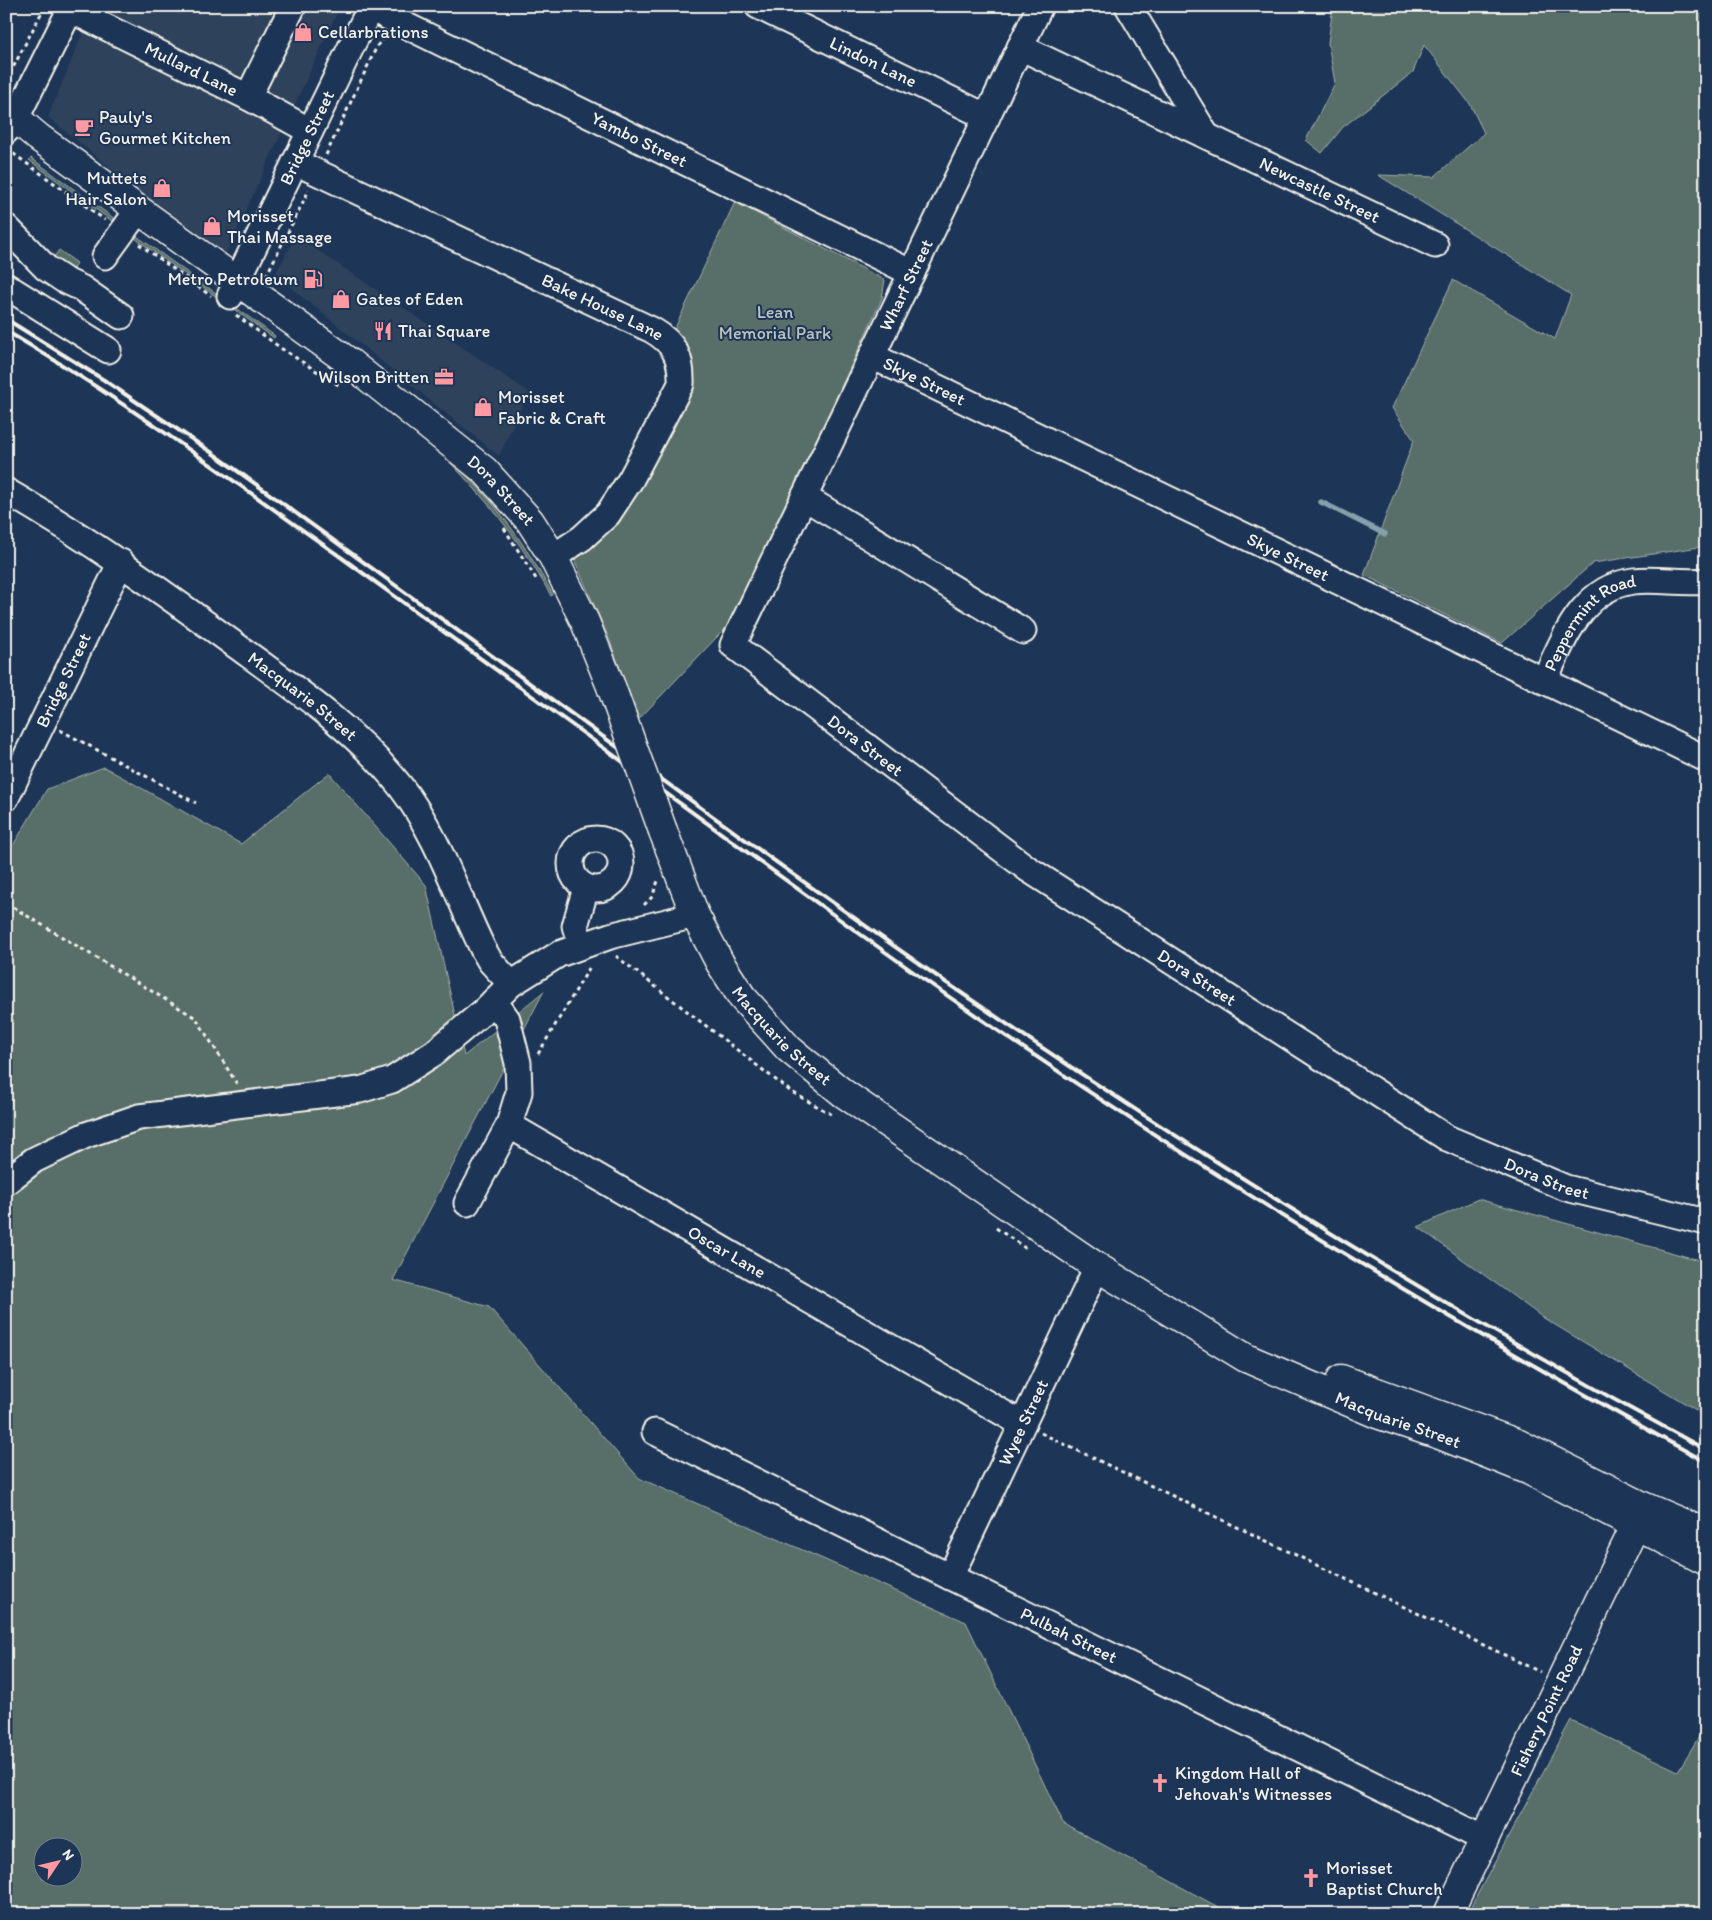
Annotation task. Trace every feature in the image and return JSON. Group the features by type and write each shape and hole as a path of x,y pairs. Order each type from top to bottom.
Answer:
{"main road":[{"name":"Dora Street","path":"9,128 127,226 229,298 349,362 478,465 530,521 553,557 585,622 612,688"},
{"name":"Dora Street","path":"9,128 38,137 229,298"},
{"name":"Macquarie Street","path":"612,688 695,915 720,963 742,997 765,1024 795,1054 843,1093 1097,1267 1270,1354 1519,1444 1641,1516 1706,1560"},
{"name":"Macquarie Street","path":"1641,1516 1706,1533"},
{"name":"Fishery Point Road","path":"1448,1914 1641,1516"}],"street":[{"path":"248,97 293,6"},
{"name":"Lindon Lane","path":"758,6 987,117"},
{"name":"Wharf Street","path":"733,645 1040,6"},
{"path":"1128,6 1206,135"},
{"name":"Bridge Street","path":"229,298 369,7"},
{"name":"Yambo Street","path":"369,7 912,273"},
{"path":"9,128 71,8"},
{"name":"Mullard Lane","path":"71,8 248,97 310,131"},
{"name":"Newcastle Street","path":"1020,47 1435,245"},
{"name":"Bake House Lane","path":"295,162 652,330 663,336 673,346 682,369 681,384 631,479 616,504 597,527 553,557"},
{"path":"104,256 127,226"},
{"path":"6,227 46,268 81,288 121,316"},
{"path":"6,286 108,350"},
{"name":"Skye Street","path":"872,356 1706,759"},
{"name":"Macquarie Street","path":"6,491 121,562 307,697 337,722 380,763 402,788 421,817 490,961 502,992"},
{"path":"804,497 1023,631"},
{"name":"Bridge Street","path":"6,798 121,562"},
{"name":"Peppermint Road","path":"1544,681 1572,623 1588,601 1609,588 1633,581 1685,583 1706,581"},
{"name":"Dora Street","path":"733,645 1028,869 1447,1138 1566,1188 1706,1222"},
{"path":"581,945 575,926 586,888"},
{"path":"6,1182 34,1160 86,1135 139,1117 250,1105 360,1090 392,1080 434,1053 502,992 548,960 581,945 695,915"},
{"path":"467,1203 509,1125 518,1092 518,1063 502,992"},
{"name":"Oscar Lane","path":"509,1125 1022,1424"},
{"name":"Wyee Street","path":"950,1577 1097,1267"},
{"name":"Pulbah Street","path":"655,1432 1484,1839"}],"path":[{"path":"6,81 45,6"},
{"path":"9,128 127,226 229,298 282,349 346,390"},
{"path":"500,523 540,584"},
{"path":"43,722 196,803"},
{"path":"6,903 196,1018 250,1105"},
{"path":"616,956 790,1091 836,1117"},
{"path":"990,1223 1031,1251"},
{"path":"1022,1424 1560,1681"}],"shaded area":[{"path":"94,6 323,6 337,13 223,260 48,117"},
{"path":"296,236 529,392 499,456 275,275"}],"green space":[{"path":"1333,6 1706,6 1706,546 1593,563 1502,643 1364,575 1414,440 1392,408 1453,280 1555,339 1571,295 1378,175 1434,177 1484,133 1470,104 1424,45 1413,72 1343,127 1322,153 1306,140 1335,83 1328,43"},
{"path":"31,158 115,219 116,224 29,160"},
{"name":"Lean Memorial Park","path":"735,202 885,280 882,298 736,617 639,719 608,636 573,557 690,383 689,351 672,334"},
{"path":"134,234 275,336 274,338 132,236"},
{"path":"59,250 77,263 69,274 51,261"},
{"path":"438,450 473,482 503,517 517,535 553,595 551,596 526,555 500,519"},
{"path":"104,767 241,844 329,773 426,885 464,1056 544,991 393,1280 489,1307 639,1478 966,1622 1063,1823 1231,1914 6,1914 6,857 47,789"},
{"path":"1478,1199 1706,1262 1706,1416 1542,1317 1418,1227"},
{"path":"1571,1720 1678,1771 1706,1725 1706,1903 1691,1914 1467,1914"}],"waterway":[{"path":"1321,502 1385,534"}],"railway":[{"path":"6,319 104,380 211,452 760,850 1036,1044 1224,1166 1414,1284 1511,1341 1706,1450"},
{"path":"6,331 91,383 215,468 338,555 853,929 956,1002 1060,1072 1271,1209 1487,1338 1706,1462"}],"place":[{"name":"Cellarbrations","path":"303,32"},
{"name":"Pauly's Gourmet Kitchen","path":"84,127"},
{"name":"Muttets Hair Salon","path":"162,188"},
{"name":"Morisset Thai Massage","path":"212,226"},
{"name":"Metro Petroleum","path":"313,279"},
{"name":"Gates of Eden","path":"341,299"},
{"name":"Thai Square","path":"383,331"},
{"name":"Wilson Britten","path":"444,377"},
{"name":"Morisset Fabric & Craft","path":"483,407"},
{"name":"Kingdom Hall of Jehovah's Witnesses","path":"1160,1783"},
{"name":"Morisset Baptist Church","path":"1311,1878"}]}
